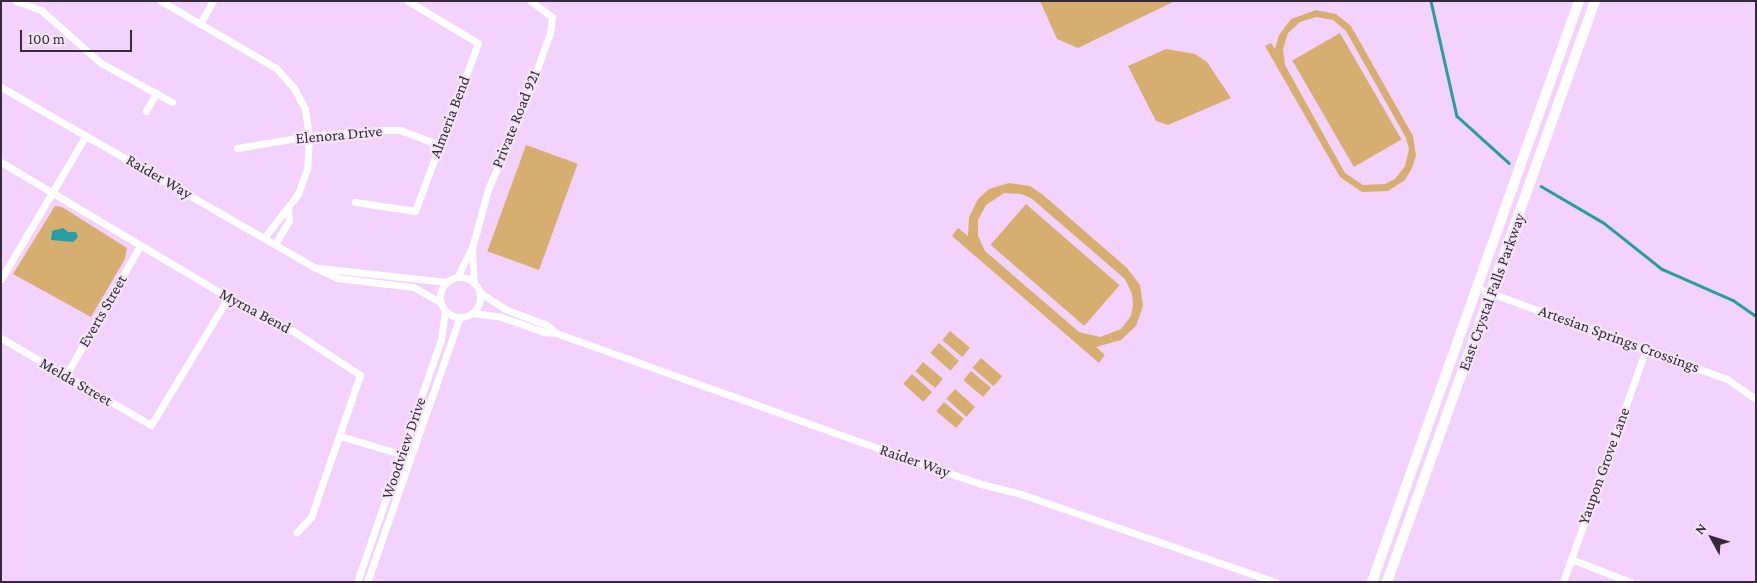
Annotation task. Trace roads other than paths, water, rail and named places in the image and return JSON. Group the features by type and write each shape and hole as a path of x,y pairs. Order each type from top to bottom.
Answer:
{"main road":[{"name":"East Crystal Falls Parkway","path":"1372,582 1579,1"},
{"name":"East Crystal Falls Parkway","path":"1387,582 1596,1"},
{"path":"1534,129 1550,131"},
{"path":"1422,444 1436,449"}],"street":[{"path":"16,1 41,10 102,63 172,102"},
{"path":"160,1 276,68 294,88 305,109 310,136 307,169 298,194 288,209 279,214 264,238"},
{"path":"200,24 213,1"},
{"name":"Almeria Bend","path":"355,202 415,211 478,43 408,1"},
{"name":"Private Road 921","path":"457,277 472,248 488,188 519,119 550,33 552,17 531,1"},
{"name":"Raider Way","path":"1,86 316,268 337,278 413,287 440,302"},
{"path":"146,111 156,93"},
{"name":"Elenora Drive","path":"237,148 310,136 400,130 440,145"},
{"path":"1,280 86,135"},
{"name":"Myrna Bend","path":"1,162 228,298 293,332 360,375 311,517 297,532"},
{"path":"275,244 289,221 288,209"},
{"name":"Everts Street","path":"66,375 140,246"},
{"name":"Private Road 921","path":"472,248 474,283"},
{"name":"Raider Way","path":"316,268 446,282"},
{"path":"457,277 474,283 479,292 479,302 472,313 460,317 445,312 440,302 446,282 457,277"},
{"name":"Artesian Springs Crossings","path":"1477,288 1727,379 1756,399"},
{"name":"Raider Way","path":"479,292 505,309 547,325 556,333"},
{"name":"Melda Street","path":"1,338 151,425 228,298"},
{"name":"Woodview Drive","path":"357,582 441,340 445,312"},
{"name":"Raider Way","path":"472,313 498,316 544,332 556,333 902,457 981,484 1021,494 1275,582"},
{"name":"Woodview Drive","path":"367,582 460,317"},
{"name":"Yaupon Grove Lane","path":"1562,582 1646,349"},
{"path":"340,436 411,458"},
{"path":"1571,559 1630,582"}],"waterway":[{"path":"1431,1 1457,116 1509,163"},
{"path":"1541,186 1604,223 1662,269 1733,300 1756,316"}]}
